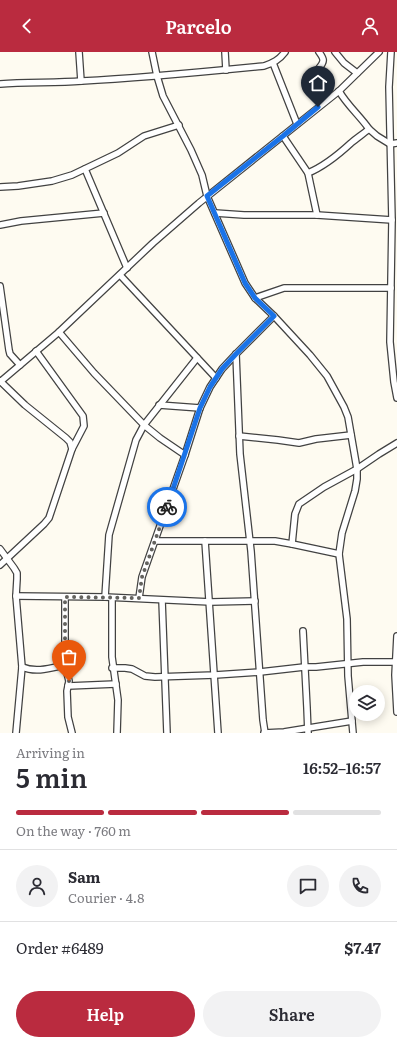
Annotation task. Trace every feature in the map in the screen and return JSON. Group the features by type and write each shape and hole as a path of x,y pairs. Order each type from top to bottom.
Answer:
{"street":[{"path":"79,52 81,81"},
{"path":"152,52 163,96 192,150 202,175 207,196 245,283 255,298 274,316 327,376 344,406 348,417 357,469 357,479 355,491 342,533 339,554 347,618 347,664 349,687"},
{"path":"225,52 226,70"},
{"path":"0,84 21,82 46,83 157,76 264,66 273,63 285,52"},
{"path":"319,52 323,58 323,63 319,68"},
{"path":"335,52 344,63 357,73"},
{"path":"72,449 70,442 66,438 25,405 0,382 59,332 153,243 207,196 339,91 379,52"},
{"path":"391,52 389,71 394,271 391,288 390,342 397,398"},
{"path":"273,63 297,124"},
{"path":"339,91 369,129 390,144 397,143"},
{"path":"390,110 397,108"},
{"path":"0,187 52,182 72,175 118,153 144,136 179,125"},
{"path":"308,173 317,170 336,157 369,129"},
{"path":"283,136 308,173 317,215"},
{"path":"85,169 127,268"},
{"path":"0,225 21,221 104,213"},
{"path":"215,213 244,215 317,215 392,220"},
{"path":"120,275 216,378"},
{"path":"0,286 2,320 7,344 10,354 20,365"},
{"path":"255,298 284,288 391,288"},
{"path":"139,598 142,577 200,408 210,387 222,369 274,316"},
{"path":"59,332 94,373 144,425 185,455"},
{"path":"0,565 49,518 72,449 84,426 83,416 36,351"},
{"path":"236,354 240,454 250,541 265,733 308,730 352,721 353,733"},
{"path":"105,597 109,535 136,440 144,425 197,358"},
{"path":"159,405 200,408"},
{"path":"239,436 299,443 316,439 351,435"},
{"path":"292,544 295,514 299,504 324,487 357,469 397,443"},
{"path":"155,541 275,541 339,554"},
{"path":"205,541 218,733"},
{"path":"0,549 8,558 17,573 16,596 22,667 16,733"},
{"path":"16,596 139,598 210,602 255,601"},
{"path":"65,597 65,665 69,681 67,692 68,717 72,733"},
{"path":"112,598 112,668 118,700 117,733"},
{"path":"162,600 167,733"},
{"path":"302,631 308,730"},
{"path":"397,636 395,662 397,712"},
{"path":"112,668 125,668 145,676 165,677 215,675 304,667 395,662"},
{"path":"22,667 28,670 35,670 65,665"},
{"path":"68,686 116,684"}],"way so far":[{"path":"69,681 65,665 65,597 139,598 142,577 167,507"}],"route":[{"path":"167,507 200,408 210,387 222,369 274,316 255,298 245,283 207,196 318,107"}]}
